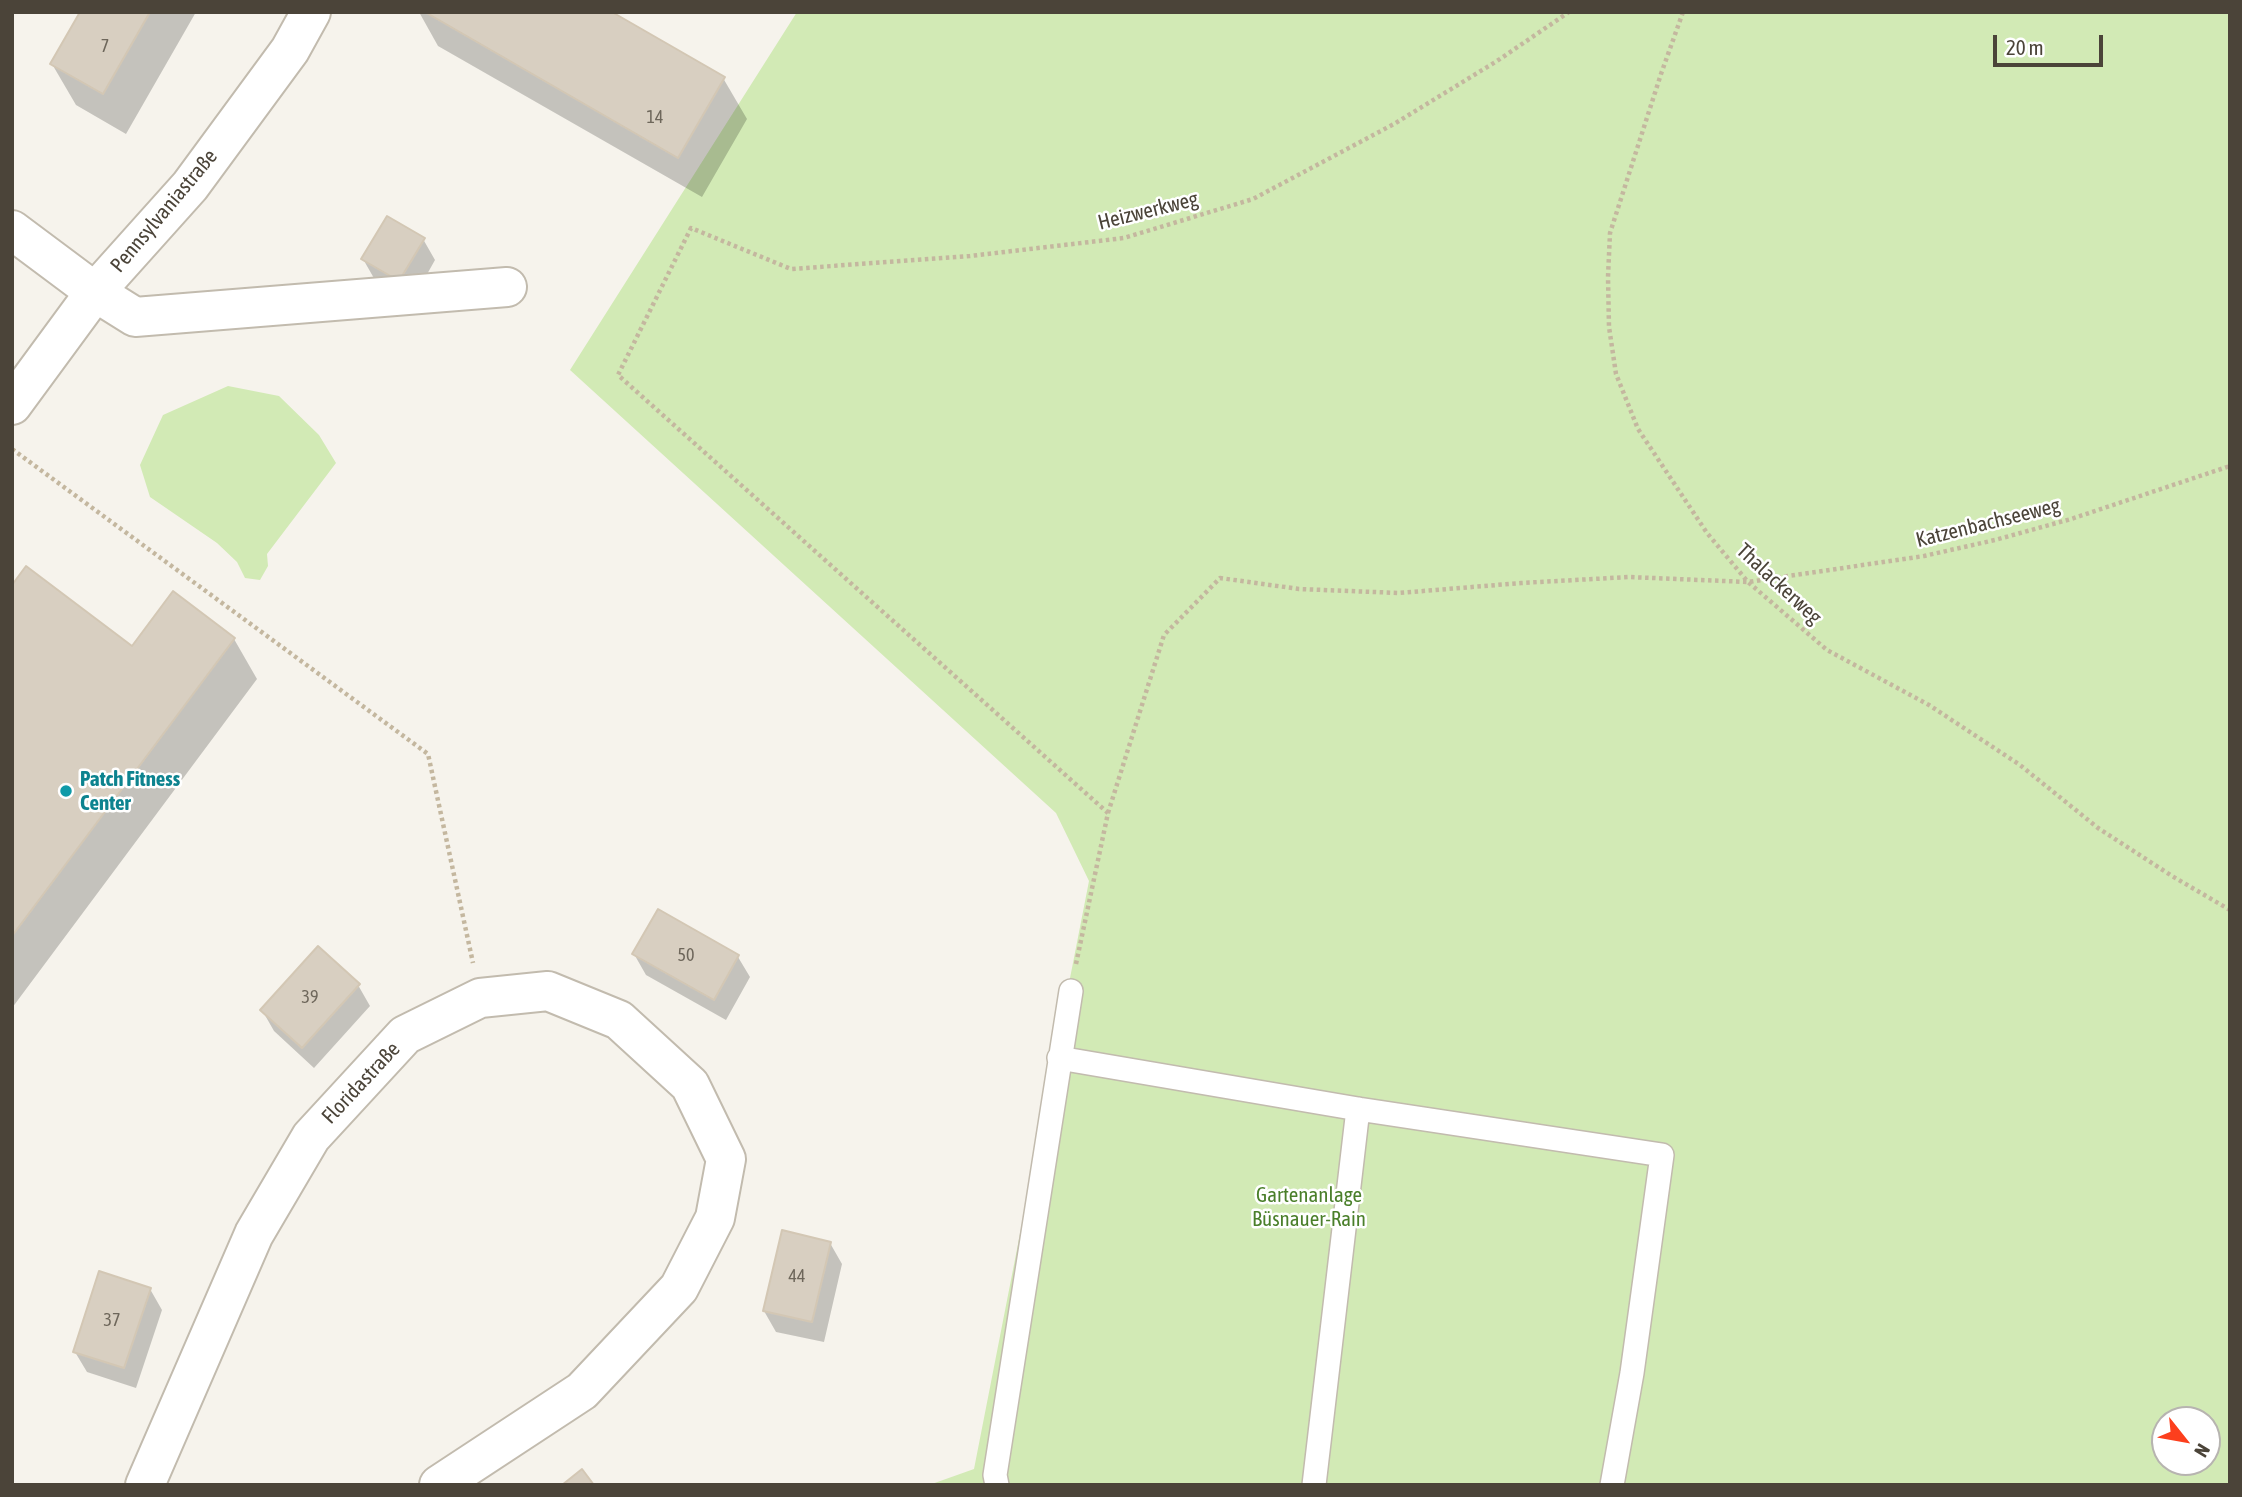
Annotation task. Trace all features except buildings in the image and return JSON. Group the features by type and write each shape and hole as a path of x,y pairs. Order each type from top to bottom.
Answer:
{"street":[{"name":"Pennsylvaniastraße","path":"12,405 95,292 190,186 290,50 311,12"},
{"path":"12,230 95,292 135,317 507,287"},
{"name":"Floridastraße","path":"145,1485 254,1234 311,1137 405,1035 480,998 548,991 619,1020 690,1085 726,1159 715,1218 679,1288 582,1391 439,1485"}],"lane":[{"path":"997,1485 995,1475 1070,991"},
{"path":"1059,1058 1358,1109 1662,1155 1632,1373 1612,1485"},
{"path":"1314,1485 1358,1109"}],"path":[{"name":"Heizwerkweg","path":"1108,813 618,375 691,228 791,269 970,256 1124,238 1253,199 1394,124 1497,61 1569,12"},
{"name":"Thalackerweg","path":"1683,12 1610,233 1609,327 1616,374 1638,429 1707,533 1748,582 1827,650 1929,705 2020,765 2098,828 2230,911"},
{"path":"12,449 428,754 480,998"},
{"name":"Katzenbachseeweg","path":"1108,813 1164,635 1220,578 1299,589 1399,593 1629,577 1748,582 1924,556 1995,540 2071,519 2230,466"},
{"path":"1070,991 1108,813"}],"green space":[{"name":"Gartenanlage Büsnauer-Rain","path":"797,12 2230,12 2230,1485 929,1485 974,1469 1089,881 1056,813 570,370"},
{"path":"228,386 279,396 319,435 336,463 267,554 268,566 260,580 245,578 237,562 217,543 150,497 140,465 163,415"}],"place":[{"name":"Patch Fitness Center","path":"66,791"}]}
